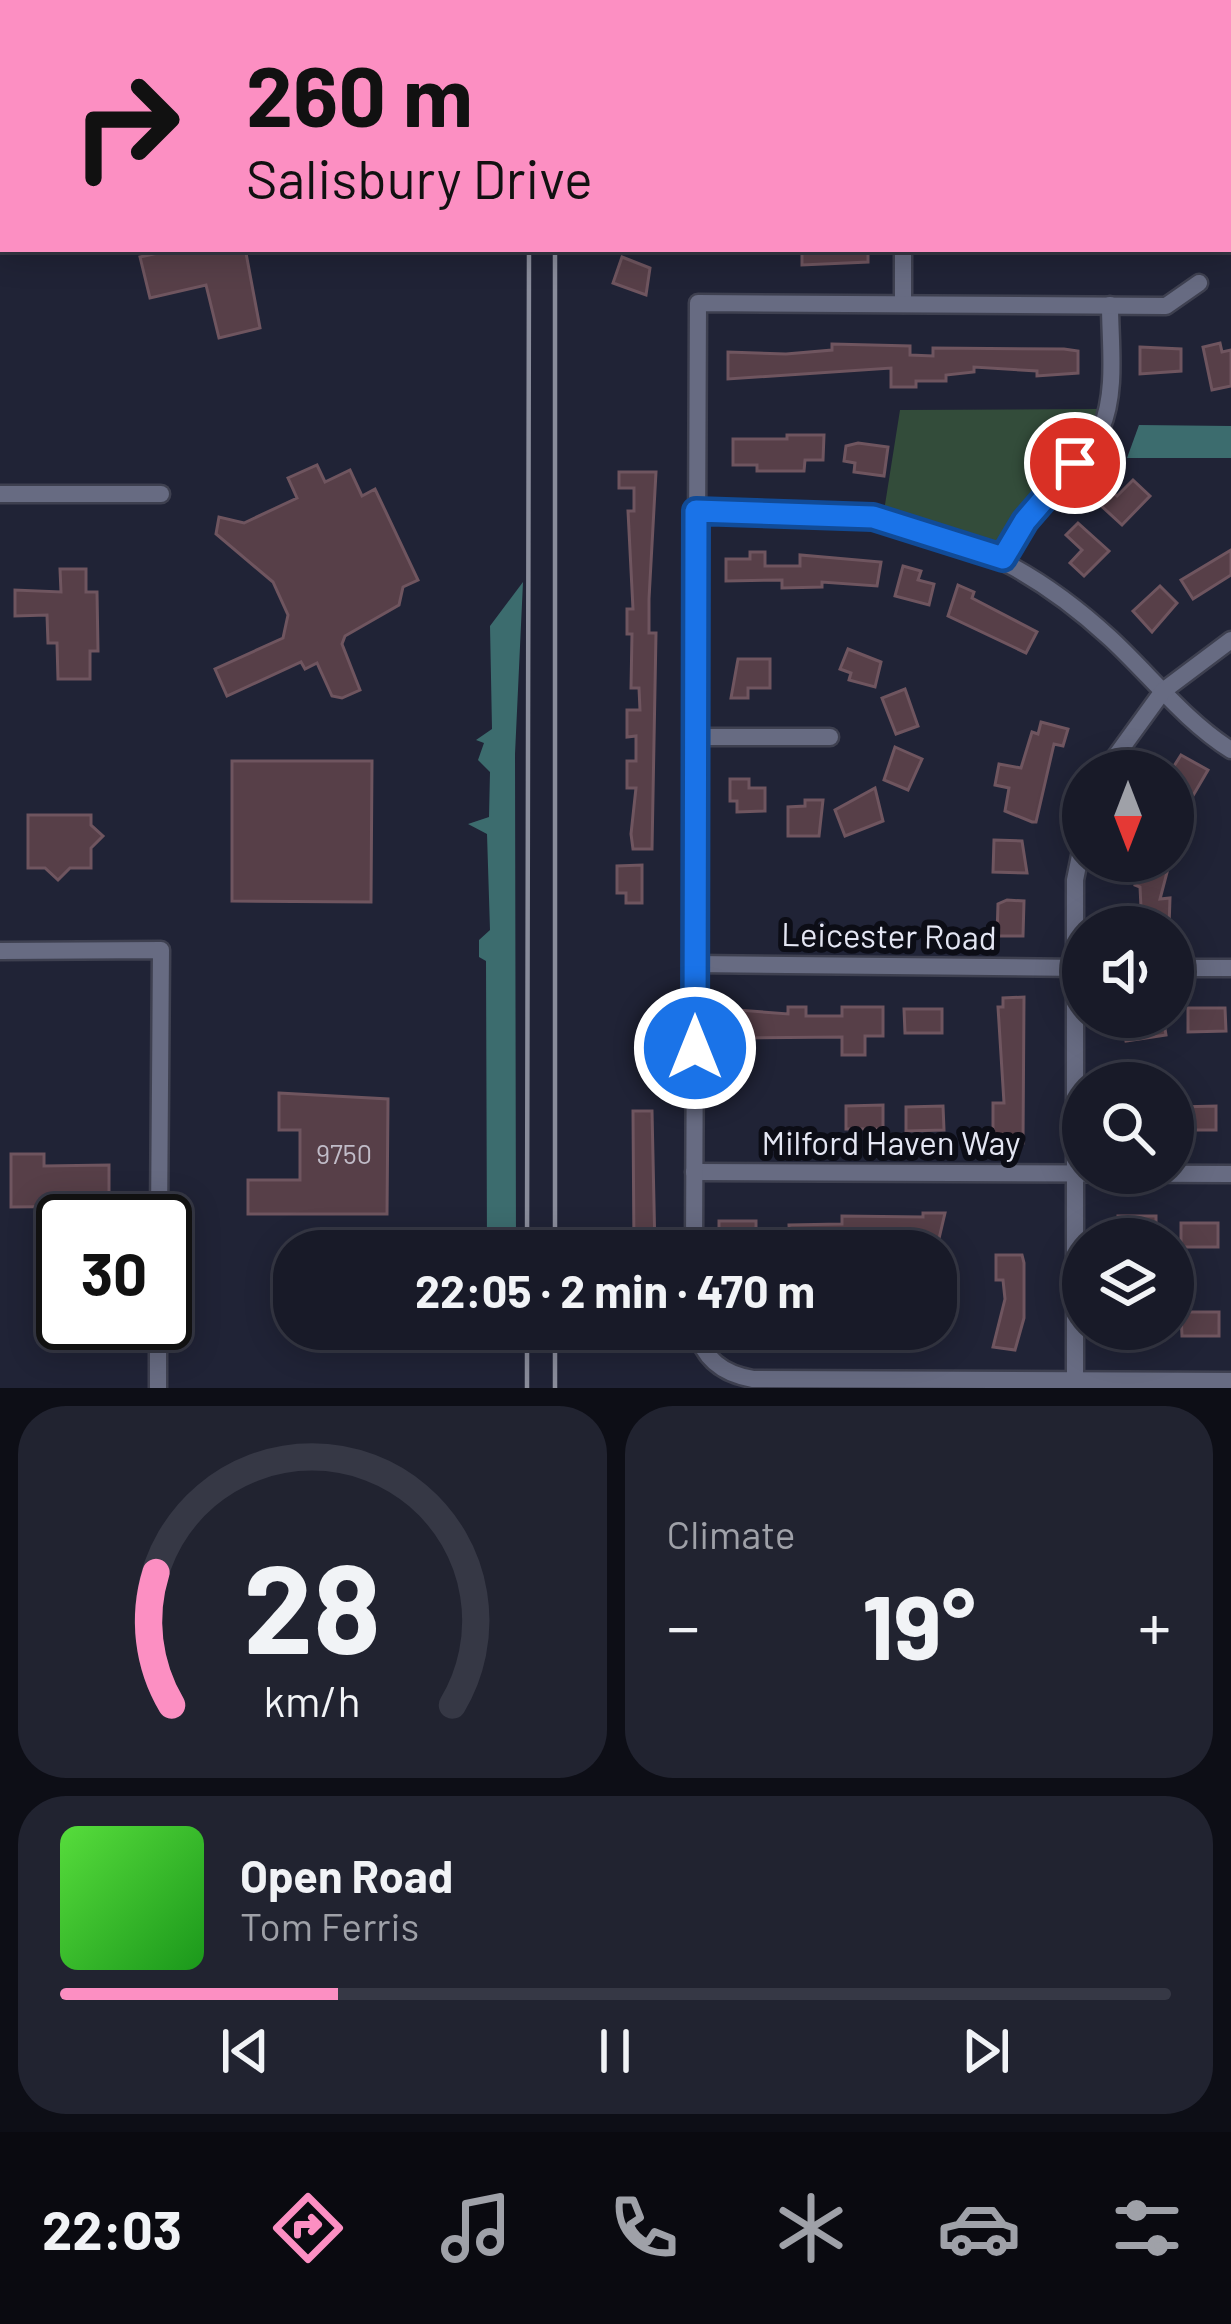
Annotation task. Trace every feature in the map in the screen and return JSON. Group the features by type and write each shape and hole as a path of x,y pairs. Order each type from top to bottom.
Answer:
{"street":[{"path":"903,252 903,304"},
{"path":"694,1230 698,303 1166,306 1199,283"},
{"path":"1003,558 1025,521 1100,430 1110,392 1110,305"},
{"path":"0,494 161,494"},
{"path":"696,511 873,517 1003,558 1062,597 1231,750"},
{"path":"1121,750 1163,691 1231,640"},
{"path":"696,737 830,737"},
{"path":"0,951 161,950 159,1194"},
{"name":"Leicester Road","path":"695,964 1062,968"},
{"path":"1194,968 1231,968"},
{"name":"Milford Haven Way","path":"694,1172 1062,1174"},
{"name":"Milford Haven Way","path":"1194,1174 1231,1174"},
{"path":"1076,1194 1076,1384"},
{"path":"158,1350 158,1388"},
{"path":"705,1350 728,1373 753,1379 1076,1384 1231,1381"}],"shaded area":[{"path":"1098,409 1066,464 998,547 884,511 900,410"},
{"path":"1139,425 1231,426 1231,458 1127,458"},
{"path":"523,582 515,754 516,1230 487,1230 486,961 479,957 479,940 490,930 487,834 468,824 489,817 490,772 478,760 484,743 476,740 492,729 490,626"}],"building":[{"path":"802,252 868,252 868,262 802,265"},
{"path":"246,253 260,328 219,338 206,285 150,298 140,257"},
{"path":"622,257 650,268 646,295 613,283"},
{"path":"1220,343 1222,352 1231,350 1231,386 1212,390 1203,347"},
{"path":"832,344 910,346 910,355 933,356 933,348 1064,349 1078,351 1078,373 1037,376 1037,371 974,367 974,372 946,375 946,381 916,381 916,387 891,387 891,368 728,379 728,352 786,354 832,350"},
{"path":"1140,347 1181,349 1181,371 1140,374"},
{"path":"787,435 824,435 823,460 805,460 804,471 757,471 757,465 733,465 733,439 787,439"},
{"path":"846,446 888,447 884,476 854,472 855,463 844,461"},
{"path":"317,465 325,482 350,470 362,496 375,489 418,580 403,587 399,605 345,636 342,644 360,690 342,698 332,696 317,663 305,669 301,662 227,696 215,669 283,638 288,615 273,582 216,534 219,517 244,523 297,498 288,478"},
{"path":"619,472 656,472 649,599 649,633 656,633 652,849 633,849 631,834 636,788 627,788 627,761 636,761 636,736 627,737 627,710 640,710 639,688 631,688 632,634 627,634 627,609 633,609 628,511 634,511 634,488 619,488"},
{"path":"1133,480 1150,496 1122,525 1097,502 1109,489 1117,496"},
{"path":"1078,523 1109,551 1084,576 1070,563 1082,550 1066,535"},
{"path":"1231,550 1231,575 1193,599 1181,580"},
{"path":"750,552 765,552 765,566 800,566 800,555 881,562 877,586 822,582 822,587 782,588 782,580 726,581 726,559 750,559"},
{"path":"903,566 921,571 918,580 934,584 929,605 895,596"},
{"path":"60,569 86,569 86,592 97,592 98,651 90,651 90,679 58,679 57,643 48,643 47,615 15,616 15,590 61,592"},
{"path":"958,585 974,592 972,598 1037,632 1026,653 948,616"},
{"path":"1160,586 1177,603 1152,632 1133,611"},
{"path":"848,649 881,662 875,687 849,680 851,673 840,669"},
{"path":"738,659 770,659 770,688 748,688 748,698 731,698"},
{"path":"905,689 918,726 896,734 882,698"},
{"path":"1041,722 1068,729 1063,746 1054,744 1036,822 1032,822 1005,811 1009,788 995,785 999,764 1021,768 1032,732 1038,734"},
{"path":"895,747 922,759 908,790 884,780"},
{"path":"232,761 372,761 371,902 232,901"},
{"path":"1194,762 1208,770 1194,794"},
{"path":"730,779 749,779 749,788 765,788 765,811 737,812 737,801 730,801"},
{"path":"875,788 883,821 845,836 835,810"},
{"path":"805,800 823,800 819,836 788,836 788,807 805,806"},
{"path":"28,815 91,815 91,825 103,836 91,848 91,868 70,868 58,880 45,868 28,868"},
{"path":"994,840 1022,841 1027,873 993,872"},
{"path":"642,865 642,903 626,903 626,893 617,893 617,866"},
{"path":"1164,882 1160,899 1170,898 1170,906 1141,906 1140,887 1135,885"},
{"path":"1024,901 1023,936 997,936 998,904"},
{"path":"1024,997 1023,1143 1006,1143 1006,1137 993,1137 993,1103 1004,1103 998,1007 1003,1007 1003,998"},
{"path":"788,1007 806,1007 806,1016 842,1016 842,1007 883,1007 883,1036 865,1036 865,1055 842,1055 842,1037 733,1038 733,1027 725,1027 725,1009 788,1014"},
{"path":"1194,1008 1225,1008 1226,1031 1194,1032"},
{"path":"904,1009 942,1009 942,1033 905,1033"},
{"path":"279,1093 388,1099 387,1214 248,1214 248,1180 300,1180 300,1130 279,1130"},
{"path":"883,1105 883,1129 846,1129 846,1106"},
{"path":"943,1106 944,1130 906,1131 906,1107"},
{"path":"1216,1106 1216,1130 1194,1130 1194,1107"},
{"path":"633,1111 652,1111 655,1230 634,1230"},
{"path":"11,1154 44,1154 44,1166 109,1165 109,1194 36,1194 36,1207 11,1207"},
{"path":"923,1213 945,1213 941,1230 789,1230 789,1225 842,1224 842,1216 923,1217"},
{"path":"719,1221 756,1221 756,1230 719,1230"},
{"path":"1194,1223 1218,1223 1218,1247 1194,1247"},
{"path":"996,1255 1022,1255 1024,1263 1024,1318 1015,1350 993,1347 1005,1299 1003,1280 996,1280"},
{"path":"1194,1312 1219,1312 1219,1336 1194,1336"}],"railway":[{"path":"527,1230 529,252"},
{"path":"555,252 555,1230"},
{"path":"527,1350 527,1388"},
{"path":"555,1350 555,1388"}],"route":[{"path":"695,1048 696,511 873,517 1003,558 1025,521 1075,463"}]}
